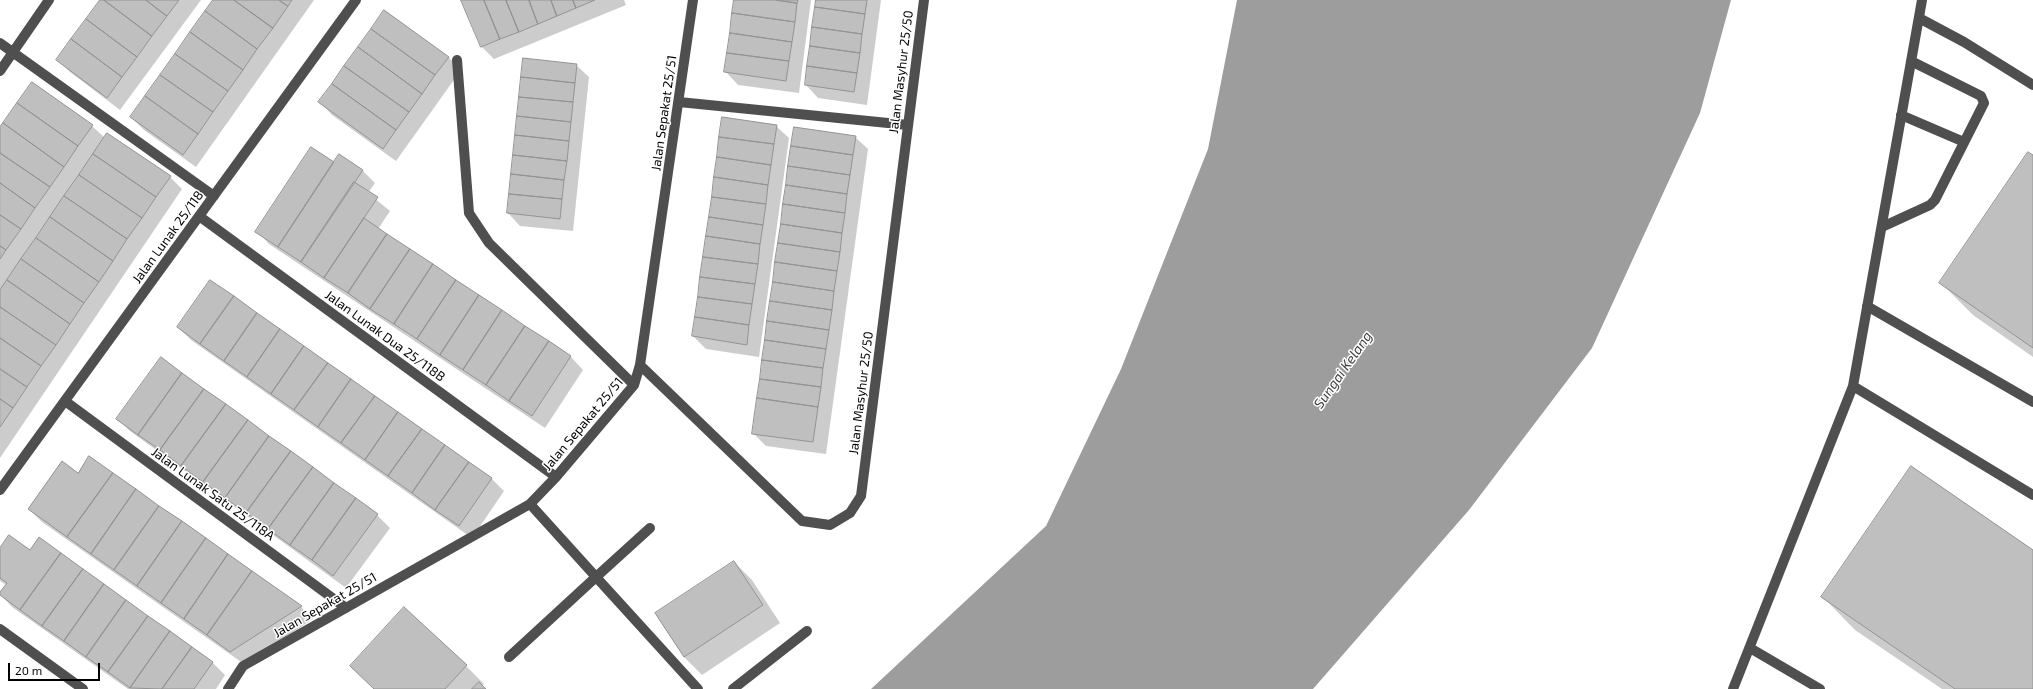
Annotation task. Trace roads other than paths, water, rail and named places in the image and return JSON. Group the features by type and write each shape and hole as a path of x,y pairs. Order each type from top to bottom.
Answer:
{"street":[{"path":"0,71 50,0"},
{"name":"Jalan Lunak 25/118","path":"0,490 356,0"},
{"name":"Jalan Sepakat 25/51","path":"228,689 243,666 530,504 556,477 634,385 640,365 694,0"},
{"name":"Jalan Masyhur 25/50","path":"640,365 802,521 830,525 850,513 861,496 924,0"},
{"path":"1733,689 1853,386 1922,0"},
{"path":"1919,18 1964,42 2033,84"},
{"path":"0,43 214,196"},
{"path":"458,60 469,213 489,242 634,385"},
{"path":"1882,227 1930,205 1935,200 1984,103 1981,96 1911,61"},
{"path":"679,102 908,125"},
{"path":"1902,115 1964,142"},
{"name":"Jalan Lunak Dua 25/118B","path":"199,216 556,477"},
{"path":"1868,306 2033,402"},
{"path":"1853,386 2033,495"},
{"name":"Jalan Lunak Satu 25/118A","path":"65,401 346,608"},
{"path":"530,504 698,689"},
{"path":"508,657 650,528"},
{"path":"0,629 83,689"},
{"path":"733,689 807,632"},
{"path":"1750,648 1820,689"}],"water":[{"name":"Sungai Kelang","path":"1237,0 1731,0 1700,113 1592,348 1469,510 1313,689 871,689 1046,526 1121,369 1208,149"}]}
